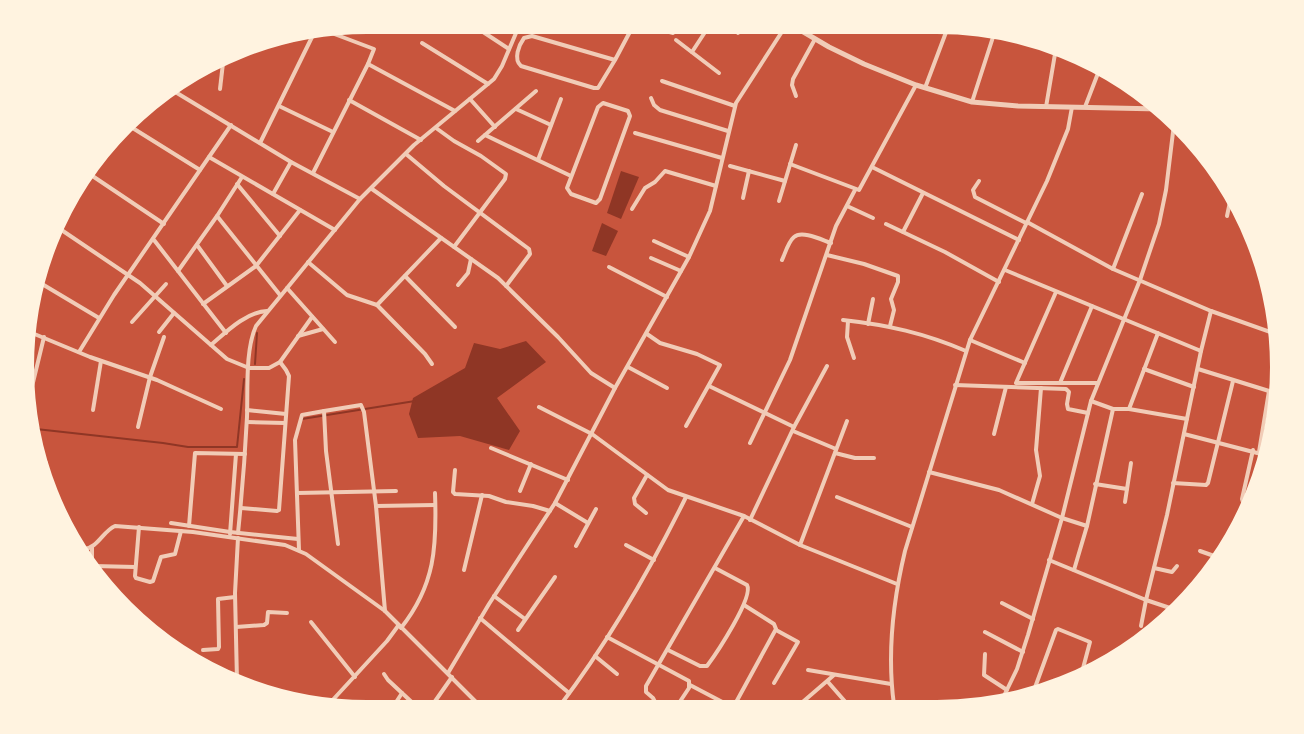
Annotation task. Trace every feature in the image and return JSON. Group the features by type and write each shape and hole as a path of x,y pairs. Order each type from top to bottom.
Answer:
{"street":[{"path":"485,33 509,49"},
{"path":"237,675 235,597 238,536 245,454 249,368 254,332 267,311 360,199 421,140 488,84 499,72 515,33"},
{"path":"616,60 532,36 524,38 517,56 518,63 521,66 594,88 602,85 616,60 630,33"},
{"path":"692,52 704,33"},
{"path":"448,673 480,618 555,503 615,388 647,334 689,257 708,215 735,106 750,79 780,33"},
{"path":"806,33 851,58 916,85 972,102 1072,108 1148,109"},
{"path":"925,88 946,33"},
{"path":"313,173 368,64 374,49 336,35"},
{"path":"260,143 312,38"},
{"path":"972,102 993,38"},
{"path":"796,96 792,85 793,79 815,39"},
{"path":"676,40 719,73"},
{"path":"422,43 488,84"},
{"path":"1046,107 1055,55"},
{"path":"368,64 455,111"},
{"path":"220,89 223,65"},
{"path":"1085,107 1098,74"},
{"path":"662,80 735,106"},
{"path":"790,164 855,190 861,189 916,85"},
{"path":"478,141 536,91"},
{"path":"176,93 292,162 360,199"},
{"path":"651,98 654,105 660,110 728,131"},
{"path":"470,99 495,127"},
{"path":"538,160 561,99"},
{"path":"349,100 421,140"},
{"path":"605,103 629,112 630,116 598,202 594,203 567,192 567,186 571,176 600,104 605,103"},
{"path":"279,106 333,132"},
{"path":"893,701 891,684 891,646 897,584 912,527 954,385 970,340 1047,181 1065,137 1072,108"},
{"path":"516,109 551,125"},
{"path":"79,352 99,318 154,240 231,125"},
{"path":"436,128 505,173 505,179 454,247"},
{"path":"134,129 200,170"},
{"path":"1005,694 1017,669 1033,619 1062,518 1088,413 1098,383 1140,280 1162,215 1173,131"},
{"path":"635,133 722,158"},
{"path":"485,135 571,176"},
{"path":"780,201 796,145"},
{"path":"406,154 444,186 528,248 530,252 506,286"},
{"path":"209,157 335,230"},
{"path":"273,194 292,162"},
{"path":"730,166 785,181"},
{"path":"872,167 1018,240"},
{"path":"632,209 645,188 655,182 665,170 716,186"},
{"path":"743,198 749,171"},
{"path":"93,176 164,224"},
{"path":"178,271 217,216 242,177"},
{"path":"979,181 973,190 975,197 1027,222 1113,269 1211,311 1269,331"},
{"path":"237,184 280,236"},
{"path":"372,189 471,259 506,286 565,344 590,373 615,388"},
{"path":"750,443 790,360 831,243 855,190"},
{"path":"903,232 923,193"},
{"path":"1113,269 1142,194"},
{"path":"847,206 873,218"},
{"path":"1227,216 1229,206"},
{"path":"203,304 256,266 300,210"},
{"path":"217,216 280,295"},
{"path":"886,224 945,252 999,282"},
{"path":"62,230 128,275 154,295 227,359 249,368 269,368 280,362 297,336 312,317"},
{"path":"782,260 792,239 797,236 808,236 831,243"},
{"path":"377,305 441,238"},
{"path":"154,240 226,332"},
{"path":"654,241 689,257"},
{"path":"197,245 227,286"},
{"path":"827,255 864,264 898,276 898,282 891,299 894,310 890,326"},
{"path":"651,258 681,271"},
{"path":"458,285 468,273 471,259"},
{"path":"308,262 347,295 377,305 425,354 432,364"},
{"path":"609,267 667,297"},
{"path":"1005,270 1124,320 1201,350"},
{"path":"405,276 455,327"},
{"path":"132,322 154,295 166,284"},
{"path":"43,285 99,318"},
{"path":"287,288 335,342"},
{"path":"1056,292 1016,383 1098,383"},
{"path":"868,324 873,300"},
{"path":"1060,383 1092,306"},
{"path":"211,345 226,332 253,315 267,311"},
{"path":"1141,626 1184,434 1201,350 1211,311"},
{"path":"159,332 174,313"},
{"path":"842,320 890,326 925,335 966,351"},
{"path":"848,321 847,337 854,358"},
{"path":"297,336 323,329"},
{"path":"1128,409 1158,333"},
{"path":"35,334 44,336 101,361 150,377 221,409"},
{"path":"647,334 660,343 697,354 720,365 686,426"},
{"path":"34,380 44,336"},
{"path":"138,427 150,377 164,337"},
{"path":"970,340 1025,363"},
{"path":"93,410 101,361"},
{"path":"241,508 279,510 289,376 280,362"},
{"path":"750,520 794,429 827,366"},
{"path":"628,367 667,388"},
{"path":"1144,369 1194,387"},
{"path":"1184,434 1259,452 1268,391 1198,369"},
{"path":"1173,483 1206,485 1210,479 1233,381"},
{"path":"954,385 1066,390 1069,392 1067,404 1068,408 1088,413"},
{"path":"709,386 765,413 835,451 855,458 874,458"},
{"path":"994,434 1006,387"},
{"path":"1032,504 1040,476 1036,450 1042,388"},
{"path":"1092,401 1113,409 1128,409 1187,419"},
{"path":"299,550 295,440 300,420 303,414 324,414 360,405 363,407 364,412 376,506 385,612"},
{"path":"539,407 592,434 668,490 744,516 800,545 897,584"},
{"path":"1074,570 1086,526 1113,409"},
{"path":"247,412 286,415"},
{"path":"324,414 331,493 338,544"},
{"path":"247,421 285,422"},
{"path":"800,545 847,422"},
{"path":"490,448 568,480"},
{"path":"1243,502 1242,499 1253,450"},
{"path":"189,526 195,453 245,454"},
{"path":"230,535 236,454"},
{"path":"1125,502 1131,463"},
{"path":"520,491 531,464"},
{"path":"455,470 454,494 482,495 550,511"},
{"path":"929,472 991,488 1032,504 1062,518 1086,526"},
{"path":"646,513 635,504 634,498 647,476"},
{"path":"1095,484 1127,489"},
{"path":"297,493 396,492"},
{"path":"334,699 414,612 429,580 434,555 434,493"},
{"path":"464,570 482,495"},
{"path":"563,701 595,656 654,560 686,497"},
{"path":"838,497 912,527"},
{"path":"555,503 588,523"},
{"path":"376,506 435,505"},
{"path":"576,546 596,509"},
{"path":"655,701 645,689 744,516"},
{"path":"171,523 230,535"},
{"path":"86,548 92,547 114,526 238,536 277,543 299,550 372,600 475,701"},
{"path":"139,527 135,567 136,578 152,582 161,557 173,555 177,550 181,531"},
{"path":"238,536 298,539"},
{"path":"626,545 654,560"},
{"path":"92,547 92,557"},
{"path":"1200,551 1213,556"},
{"path":"1049,560 1146,600 1168,607"},
{"path":"99,566 135,567"},
{"path":"1154,568 1172,572 1177,566"},
{"path":"668,650 702,667 707,666 744,605 749,591 747,585 714,568"},
{"path":"518,630 555,577"},
{"path":"494,596 525,619"},
{"path":"203,650 218,649 219,647 218,599 235,597"},
{"path":"1002,603 1033,619"},
{"path":"744,605 774,624 776,630 798,642 774,682"},
{"path":"236,626 264,626 267,623 268,612 287,613"},
{"path":"480,618 569,693"},
{"path":"312,622 354,677"},
{"path":"1036,686 1058,628 1090,642 1083,668"},
{"path":"737,701 776,630"},
{"path":"985,632 1023,652"},
{"path":"607,637 688,680 690,685 720,701"},
{"path":"985,654 984,675 1007,690"},
{"path":"595,656 617,674"},
{"path":"808,670 891,684"},
{"path":"384,674 411,701"},
{"path":"804,701 828,682 834,675"},
{"path":"435,701 452,677"},
{"path":"828,682 845,701"},
{"path":"680,701 690,685"},
{"path":"397,701 402,693"}],"shaded area":[{"path":"621,171 639,177 621,219 607,213"},
{"path":"602,223 618,231 606,256 592,251"},
{"path":"526,341 546,362 497,398 520,431 509,450 460,436 418,438 409,414 413,398 465,368 474,343 500,349"}],"waterway":[{"path":"255,364 257,333"},
{"path":"39,429 188,447 237,447 244,379"},
{"path":"302,419 415,401"}]}
